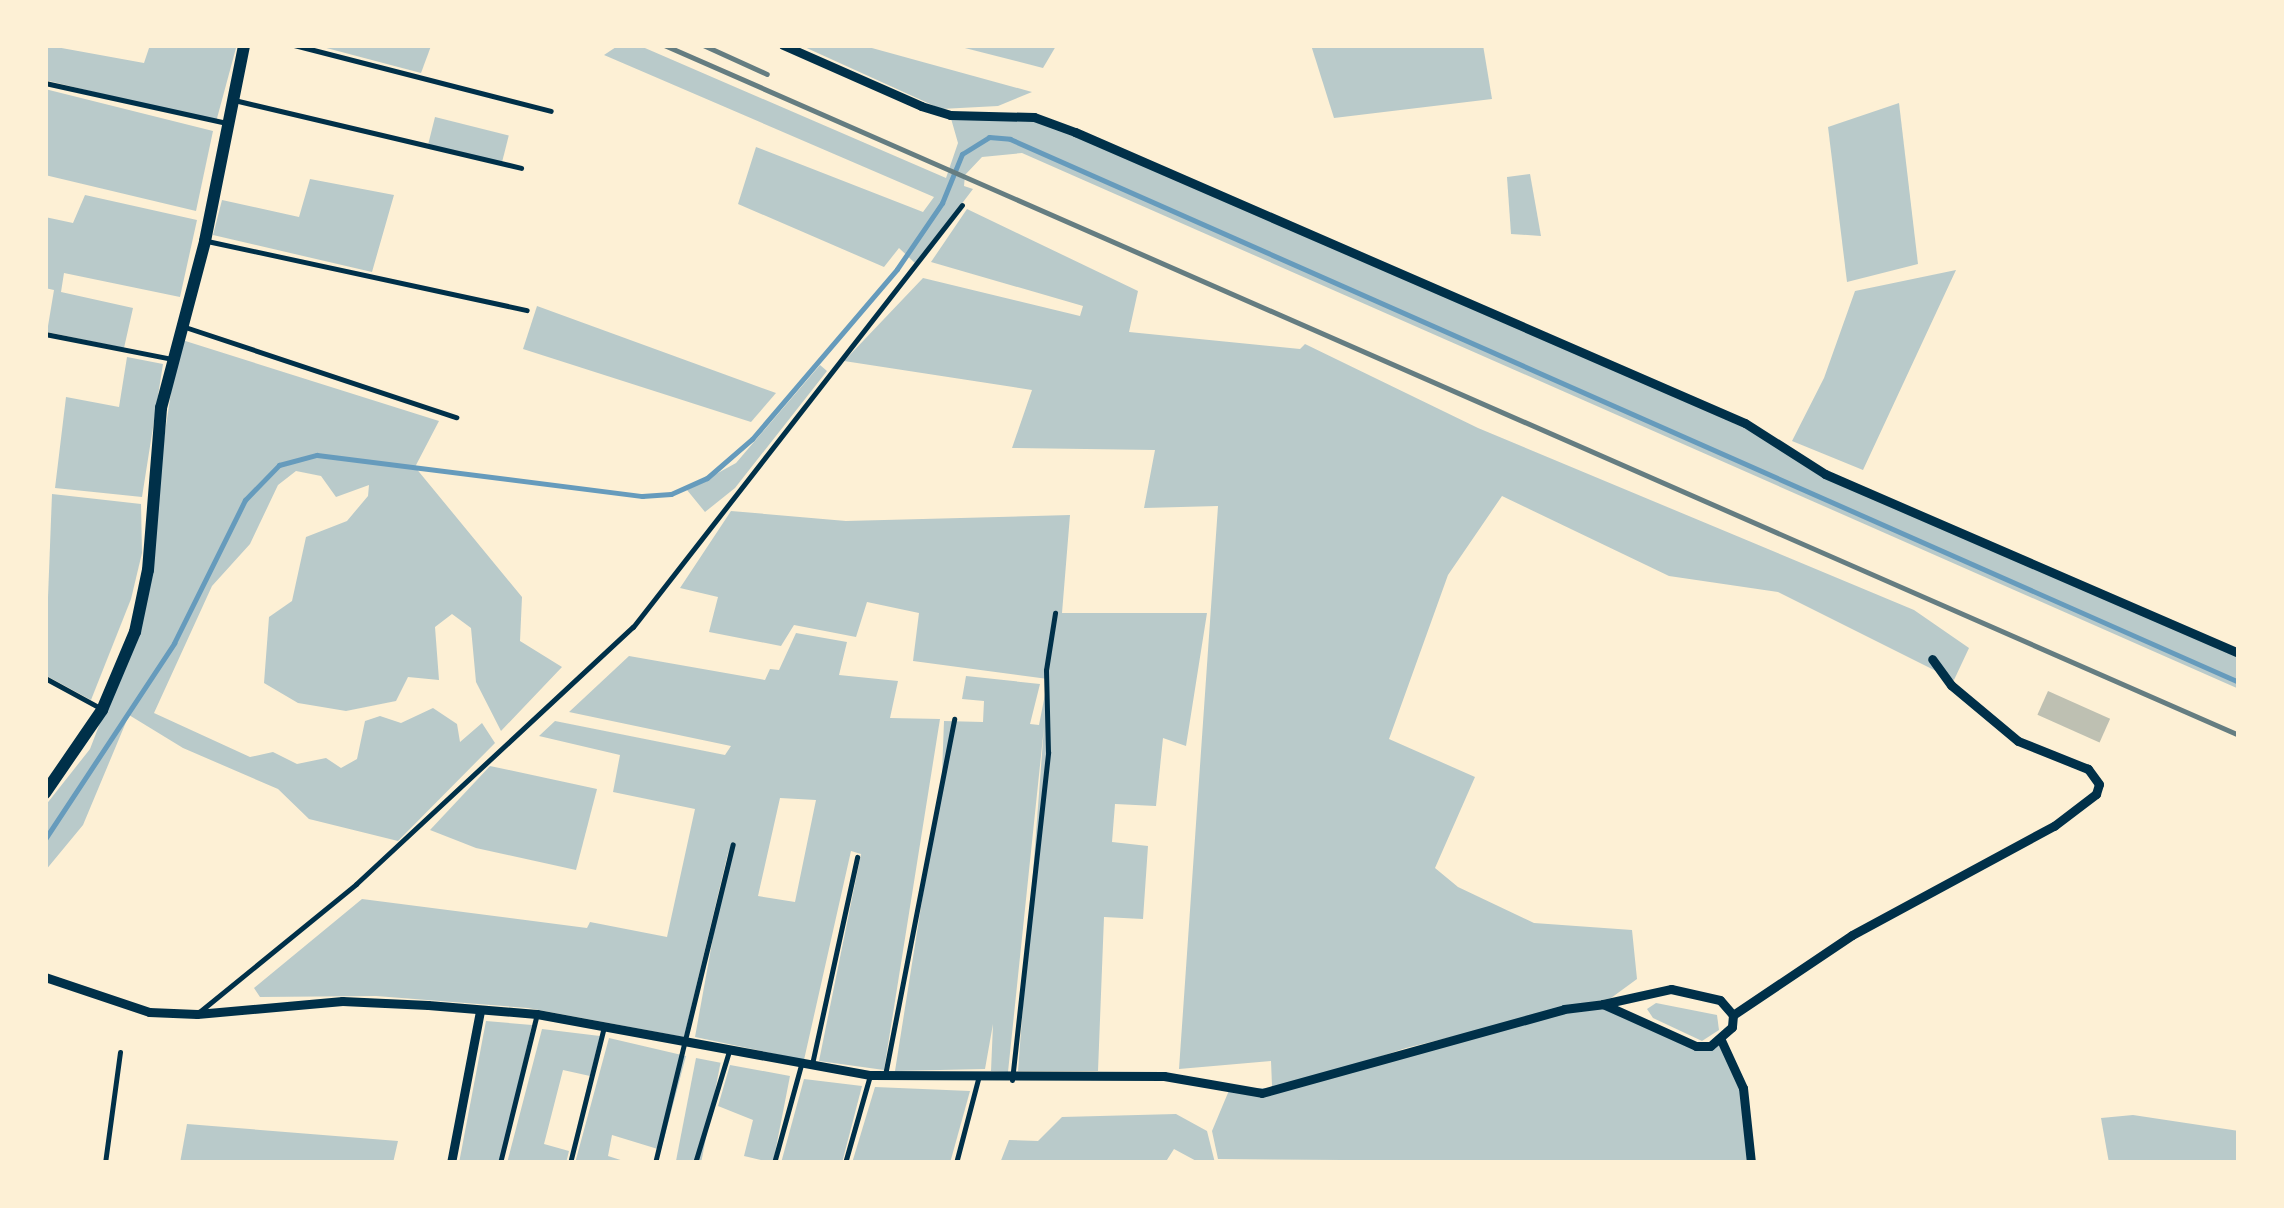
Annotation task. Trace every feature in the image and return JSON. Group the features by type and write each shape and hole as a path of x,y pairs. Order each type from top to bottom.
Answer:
{"main road":[{"path":"45,793 102,710 140,612 156,444 244,45"}],"street":[{"path":"783,45 921,106 950,114 1034,117 1745,424 1825,474 2239,653"},
{"path":"1721,1040 1733,1015 1852,935 2054,826 2096,794 2099,784 2088,769 2018,741 1951,685 1932,659"},
{"path":"45,977 149,1012 197,1014 342,1001 538,1014 870,1075 978,1080 1164,1076 1262,1093 1564,1009 1671,988 1708,994 1733,1015"},
{"path":"1603,1004 1696,1046 1721,1040"},
{"path":"450,1163 480,1011"},
{"path":"1721,1040 1743,1088 1752,1163"}],"lane":[{"path":"294,45 551,112"},
{"path":"45,83 226,122"},
{"path":"231,100 521,168"},
{"path":"197,1014 356,884 633,627 962,205"},
{"path":"204,240 527,310"},
{"path":"182,326 456,416"},
{"path":"45,334 172,359"},
{"path":"1012,1080 1048,752 1046,670 1055,613"},
{"path":"45,678 102,710"},
{"path":"885,1075 954,719"},
{"path":"655,1163 689,1042 733,844"},
{"path":"774,1163 807,1066 857,857"},
{"path":"500,1163 538,1014"},
{"path":"570,1163 604,1027"},
{"path":"695,1163 729,1050"},
{"path":"104,1163 120,1052"},
{"path":"845,1163 870,1075"},
{"path":"956,1163 978,1080"}],"shaded area":[{"path":"45,45 144,63 150,45 236,48 216,122 45,80"},
{"path":"315,45 427,45 431,46 421,73"},
{"path":"619,45 638,45 946,178 958,143 950,115 1034,117 1745,423 1825,474 2239,653 2239,689 1022,153 982,157 965,175 964,186 973,189 916,264 899,248 884,267 738,204 756,147 923,212 934,197 604,55"},
{"path":"800,45 861,45 1032,92 998,106 941,109"},
{"path":"953,45 1052,45 1056,46 1043,68"},
{"path":"1311,45 1483,45 1492,99 1334,118"},
{"path":"45,89 213,131 196,211 45,175"},
{"path":"1899,103 1918,264 1847,282 1828,127"},
{"path":"435,117 509,135 502,163 428,144"},
{"path":"1530,174 1541,236 1511,234 1507,177"},
{"path":"310,179 394,195 372,272 213,235 222,200 299,217"},
{"path":"85,195 197,220 180,297 64,273 61,292 133,308 124,348 47,332 54,290 45,288 45,217 73,223"},
{"path":"967,209 1138,291 1129,332 1300,349 1305,344 1478,428 1914,610 1969,648 1954,680 1778,592 1669,576 1502,496 1448,575 1389,739 1475,777 1435,868 1458,887 1534,923 1632,930 1637,979 1611,998 1406,1048 1295,1085 1272,1086 1271,1061 1179,1069 1218,506 1144,508 1155,450 1012,448 1032,390 844,361 923,278 1080,316 1083,306 931,262"},
{"path":"1956,270 1863,470 1792,441 1824,378 1855,291"},
{"path":"537,306 776,393 751,422 523,349"},
{"path":"179,339 439,421 415,467 522,597 520,641 562,667 501,731 476,682 471,628 452,614 435,627 439,680 408,677 396,701 346,711 298,703 264,683 269,617 292,601 306,537 347,521 368,496 369,485 336,497 321,476 296,471 278,485 250,544 212,586 154,713 250,757 273,752 297,764 326,758 341,768 357,759 365,721 380,716 401,723 433,708 457,724 460,742 482,723 495,743 398,841 309,819 278,789 183,748 129,715 83,825 45,871 45,806 90,749 135,632"},
{"path":"127,357 163,364 142,497 55,488 66,397 119,407"},
{"path":"820,365 827,371 735,488 705,512 687,490 736,463"},
{"path":"52,494 141,504 142,553 131,599 91,700 45,675"},
{"path":"731,511 846,521 1070,515 1062,613 1207,613 1186,746 1163,738 1156,806 1115,804 1112,842 1148,846 1143,919 1104,917 1098,1071 1018,1071 1044,727 1008,1072 991,1071 993,1024 985,1069 895,1071 942,774 944,721 983,722 984,701 962,699 966,676 1040,684 1030,724 1039,725 1048,679 913,661 919,613 867,602 856,637 794,625 781,646 709,632 718,597 680,588"},
{"path":"796,633 847,642 839,675 898,681 890,718 940,719 884,1070 819,1061 861,854 851,851 804,1060 695,1037 729,849 684,1037 528,1008 376,996 260,997 254,988 362,899 587,928 590,922 667,937 695,809 613,792 620,755 539,736 555,721 725,755 731,746 569,712 629,656 765,680 770,669 779,670","holes":["780,798 816,800 795,902 758,896"]},
{"path":"490,766 597,789 576,870 476,848 430,830"},
{"path":"1656,1003 1717,1015 1719,1030 1702,1041 1653,1018 1647,1009"},
{"path":"1603,1004 1696,1046 1721,1040 1739,1074 1751,1163 1218,1159 1212,1131 1230,1088 1296,1088 1564,1009"},
{"path":"486,1021 532,1025 500,1163 459,1163"},
{"path":"542,1029 600,1036 590,1076 563,1070 544,1144 569,1151 566,1163 507,1163"},
{"path":"609,1038 686,1056 661,1150 612,1135 608,1156 630,1163 575,1163"},
{"path":"696,1058 721,1063 701,1163 676,1163"},
{"path":"730,1065 790,1076 773,1163 744,1156 753,1120 718,1106"},
{"path":"804,1079 862,1086 842,1163 781,1163"},
{"path":"875,1087 970,1091 950,1163 852,1163"},
{"path":"1176,1114 1207,1131 1215,1163 1200,1163 1174,1149 1165,1163 1000,1163 1009,1140 1038,1141 1062,1117"},
{"path":"2133,1115 2239,1131 2239,1163 2109,1163 2101,1118"},
{"path":"187,1124 398,1141 393,1163 180,1163"}],"building":[{"path":"2048,691 2110,719 2100,742 2037,715"}],"waterway":[{"path":"45,839 174,643 245,500 279,465 317,455 642,496 671,494 707,478 752,439 897,269 942,203 962,154 989,137 1010,139 2239,682"}],"railway":[{"path":"664,45 2239,735"},
{"path":"703,45 767,74"}]}
